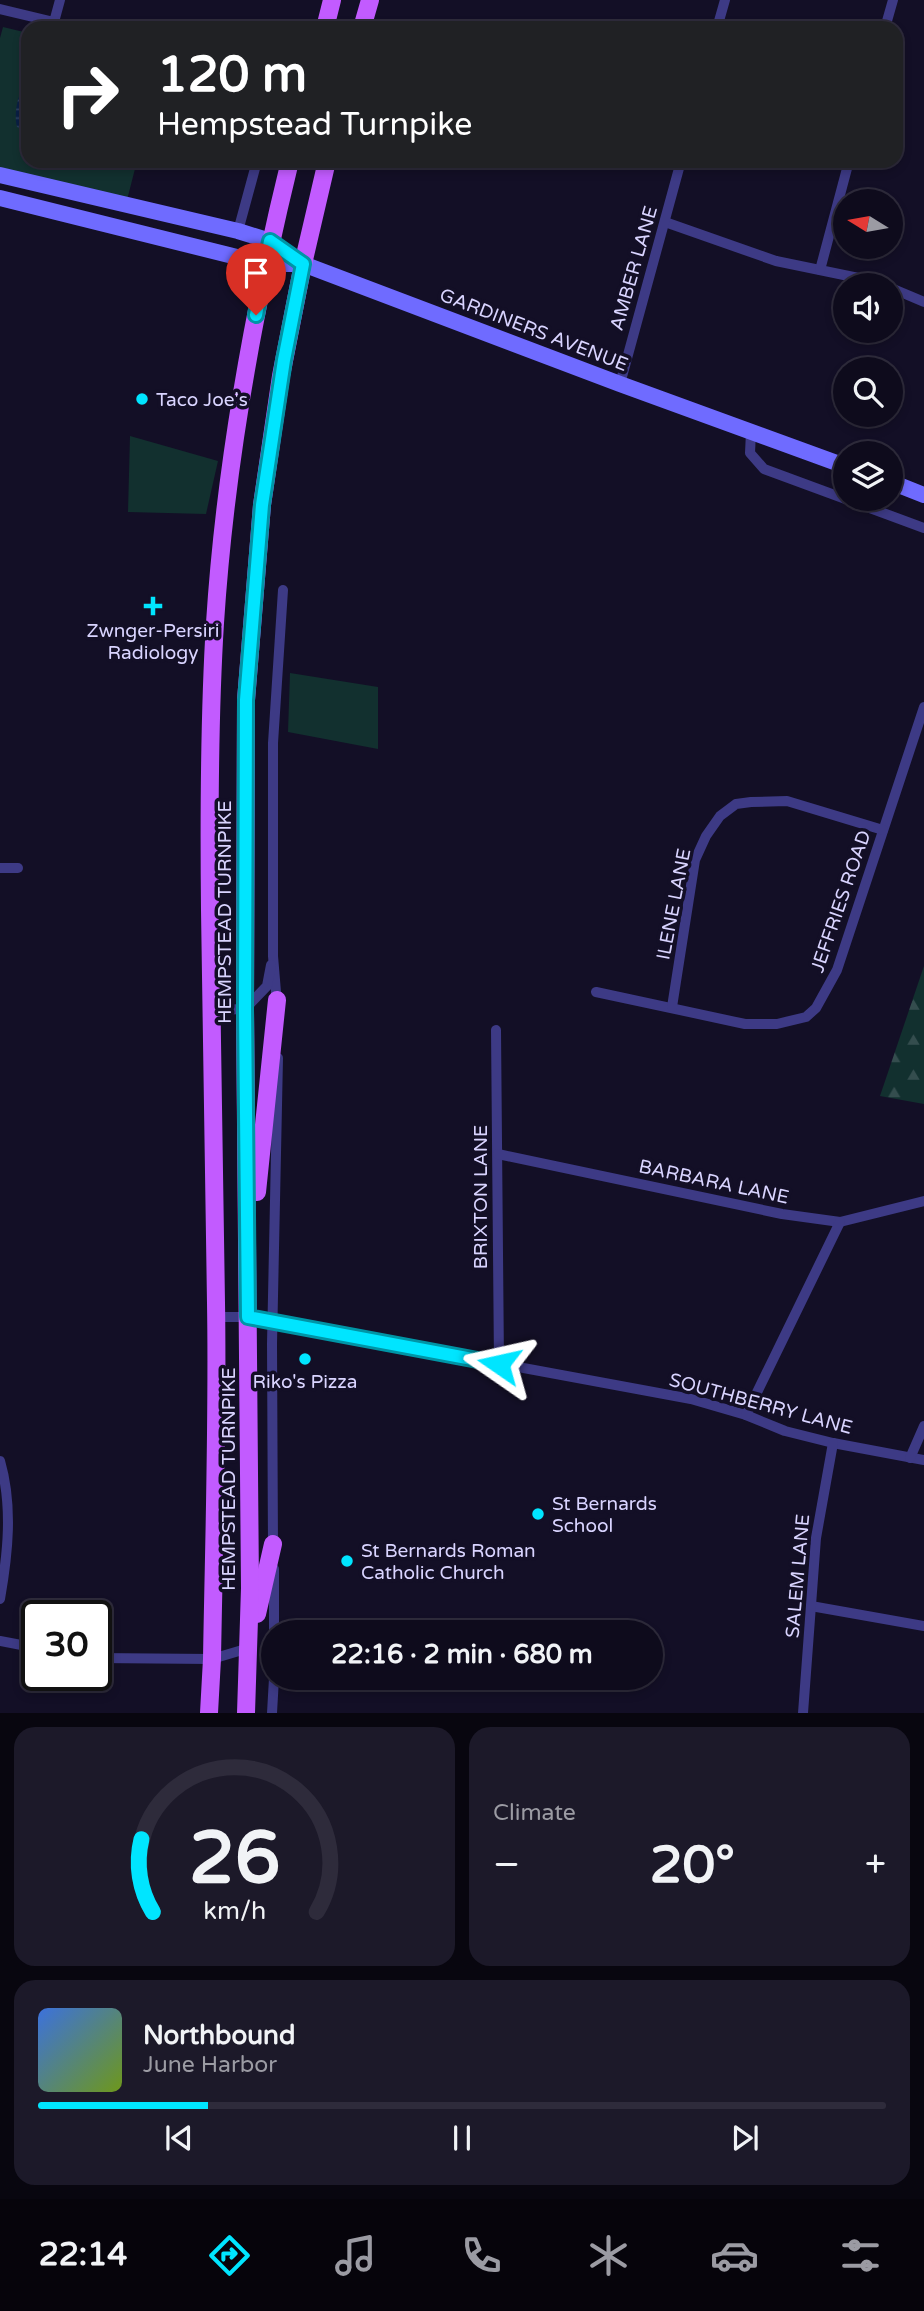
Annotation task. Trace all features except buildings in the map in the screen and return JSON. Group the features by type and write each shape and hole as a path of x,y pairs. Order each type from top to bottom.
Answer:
{"main road":[{"path":"327,21 332,0"},
{"path":"364,21 370,0"},
{"name":"HEMPSTEAD TURNPIKE","path":"209,1713 216,1317 210,1010 209,752 215,620 226,506 242,392 265,264 288,168"},
{"name":"HEMPSTEAD TURNPIKE","path":"246,1713 248,1272 245,738 262,505 284,360 325,168"},
{"path":"0,175 238,231 270,241 303,264"},
{"path":"0,198 265,264 303,264"},
{"name":"GARDINERS AVENUE","path":"303,264 833,462"},
{"path":"903,487 924,495"},
{"path":"248,1272 277,1000"},
{"path":"248,1648 273,1545"}],"street":[{"path":"54,21 60,0"},
{"path":"719,21 725,0"},
{"path":"887,21 892,0"},
{"path":"0,9 50,21"},
{"path":"238,231 255,168"},
{"name":"AMBER LANE","path":"620,384 679,168"},
{"path":"820,270 847,168"},
{"path":"665,222 776,261 834,273"},
{"path":"903,293 924,302"},
{"path":"751,432 750,453 764,469 924,528"},
{"path":"274,1620 273,1321 278,1127 277,1000 273,956 273,743 283,590"},
{"name":"JEFFRIES ROAD","path":"596,992 745,1024 792,1022 806,1017 816,1008 837,970 924,707"},
{"name":"ILENE LANE","path":"672,1007 695,860 706,835 720,816 736,804 787,801 883,830"},
{"path":"0,868 18,868"},
{"path":"210,1010 245,1009 267,986 273,956"},
{"name":"BRIXTON LANE","path":"496,1030 499,1364"},
{"name":"BARBARA LANE","path":"498,1154 782,1214 840,1222 924,1201"},
{"path":"746,1415 840,1222"},
{"name":"SOUTHBERRY LANE","path":"216,1317 248,1317 273,1321 691,1399 746,1415 785,1431 924,1460"},
{"path":"910,1458 924,1426"},
{"name":"SALEM LANE","path":"803,1713 816,1538 833,1443"},
{"path":"0,1461 6,1483 8,1523 6,1564 0,1599"},
{"path":"811,1606 924,1626"},
{"path":"0,1642 21,1645"},
{"path":"112,1658 212,1658 248,1648"},
{"path":"272,1713 273,1690"}],"green space":[{"path":"3,27 21,31 21,168 135,168 127,200 0,168 0,38"},
{"path":"130,436 218,461 206,514 128,512"},
{"path":"290,673 378,687 378,749 288,732"},
{"path":"924,966 924,1104 880,1096"}],"water":[{"path":"21,92 21,129 17,127 16,115"}],"place":[{"name":"Taco Joe's","path":"142,399"},
{"name":"Zwnger-Persiri Radiology","path":"153,606"},
{"name":"Riko's Pizza","path":"305,1359"},
{"name":"St Bernards School","path":"538,1514"},
{"name":"St Bernards Roman Catholic Church","path":"347,1561"}],"route":[{"path":"256,315 270,241 303,264 284,360 262,505 246,700 248,1317 499,1364"}]}
